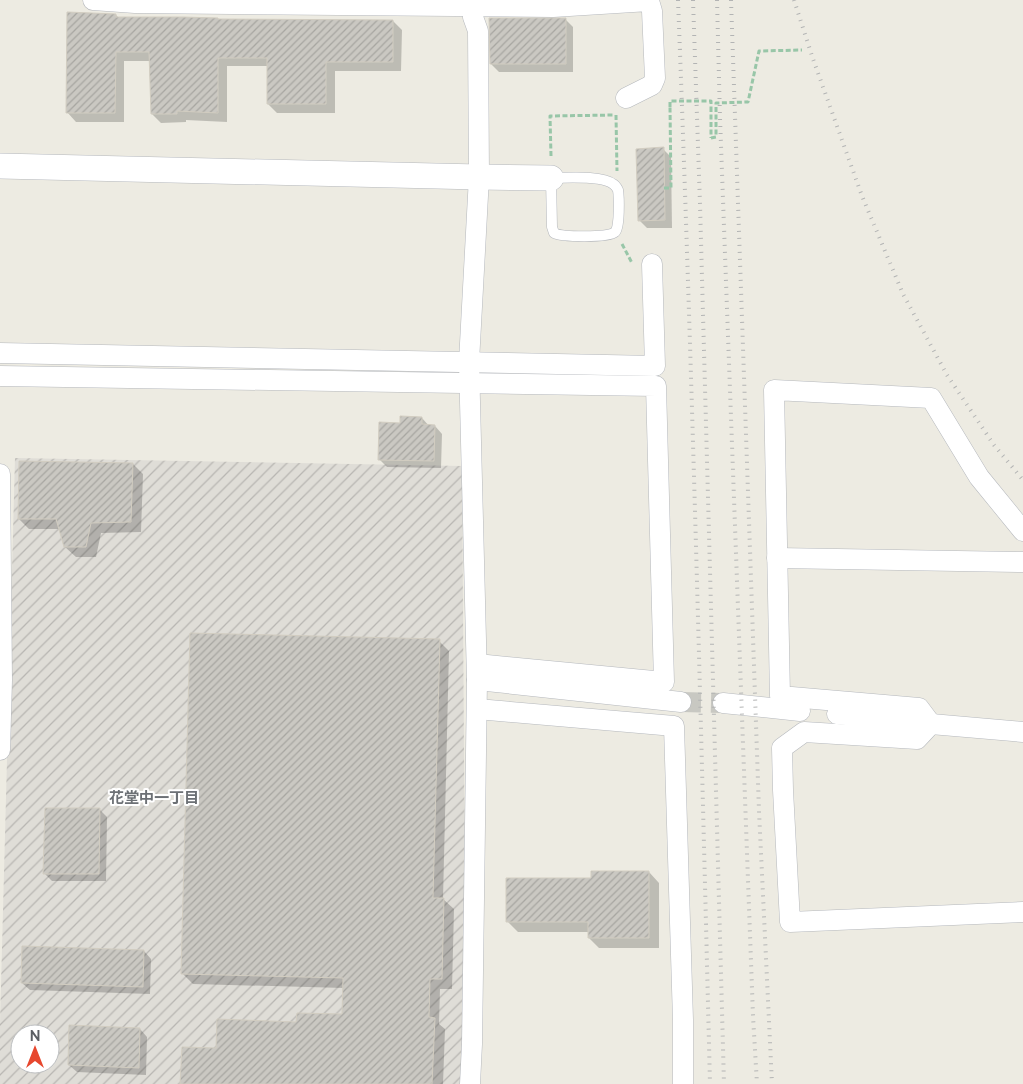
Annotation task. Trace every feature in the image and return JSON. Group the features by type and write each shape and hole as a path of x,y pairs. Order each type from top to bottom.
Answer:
{"street":[{"path":"93,0 135,4 472,2 553,7 648,1 652,11 655,78 652,86 626,98"},
{"path":"470,1084 477,672 470,362 479,177 478,31 473,17 472,2"},
{"path":"0,166 551,178"},
{"path":"477,672 664,682 652,264"},
{"path":"0,353 655,366"},
{"path":"0,376 656,386"},
{"path":"931,724 919,708 780,696 774,390 931,398 980,477 1023,531"},
{"path":"0,474 0,750"},
{"path":"777,558 1023,562"},
{"path":"477,672 681,702"},
{"path":"723,703 1023,732"},
{"path":"477,709 674,726 683,1084"},
{"path":"931,724 916,739 804,732 782,748 790,922 1023,912"}],"lane":[{"path":"551,178 598,179 614,184 618,189 619,222 616,231 604,235 564,236 554,233 552,227 551,178"}],"path":[{"path":"664,188 672,188 670,101 711,101 712,138 716,138 716,103 748,102 759,51 802,50"},
{"path":"551,178 550,116 616,115 618,189"},
{"path":"616,231 632,263 652,264"}],"shaded area":[{"path":"15,458 462,466 466,1037 462,1084 0,1084"}],"building":[{"path":"67,12 116,14 116,17 393,20 393,62 326,62 326,104 267,104 267,58 218,58 218,113 177,111 177,114 151,114 149,52 116,52 115,113 66,113"},
{"path":"489,18 566,18 566,64 490,64"},
{"path":"664,147 665,220 638,221 636,149"},
{"path":"400,416 422,417 422,424 435,425 434,461 378,460 379,422 400,423"},
{"path":"19,461 133,463 131,522 91,523 86,547 64,547 56,519 18,519"},
{"path":"190,633 440,639 433,898 444,898 442,979 430,979 429,1017 435,1018 432,1084 180,1084 182,1047 216,1048 217,1019 296,1022 297,1013 342,1014 343,978 181,974"},
{"path":"45,808 100,808 99,874 43,874"},
{"path":"591,871 649,871 649,938 588,938 588,922 506,922 506,878 591,878"},
{"path":"22,946 144,950 143,987 21,983"},
{"path":"69,1025 140,1028 139,1068 68,1065"}],"tunnel":[{"path":"681,702 723,703"}],"railway":[{"path":"678,0 692,406 710,1084"},
{"path":"693,0 724,1084"},
{"path":"717,0 757,1084"},
{"path":"731,0 759,811 772,1084"},
{"path":"794,0 862,196 903,294 947,375 994,445 1023,480"}],"district":[{"name":"花堂中一丁目","path":"154,798"}]}
